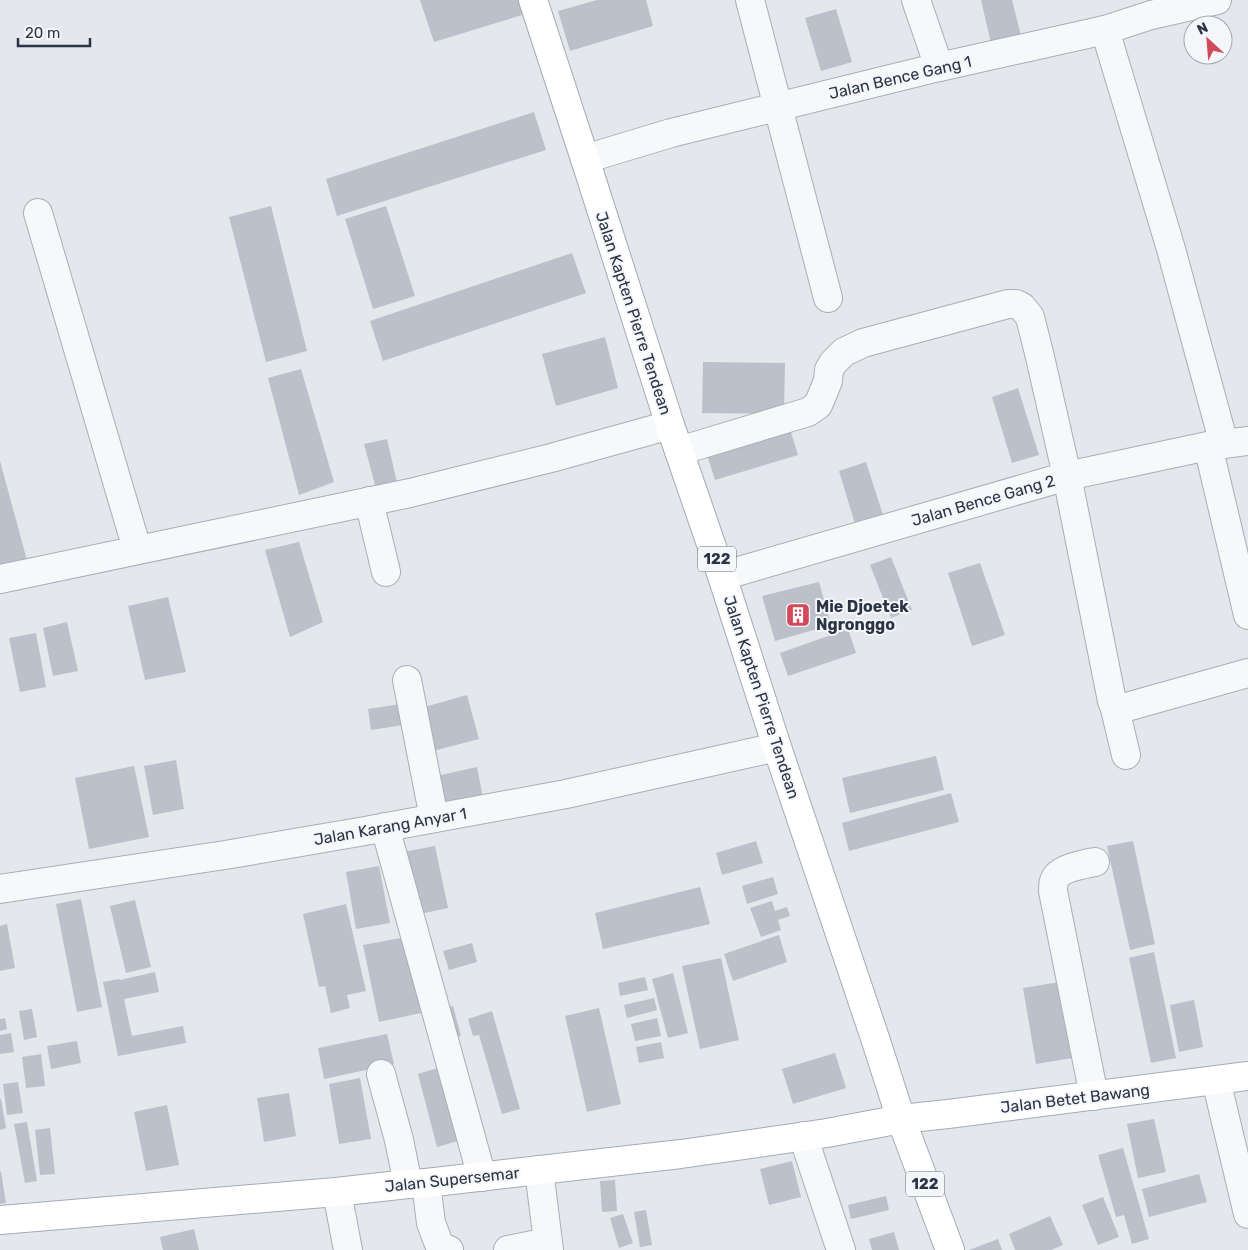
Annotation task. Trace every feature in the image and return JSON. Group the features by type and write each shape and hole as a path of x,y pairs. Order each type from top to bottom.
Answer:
{"main road":[{"name":"Jalan Kapten Pierre Tendean","path":"533,0 670,425 722,576 901,1119 950,1250"},
{"name":"Jalan Betet Bawang","path":"901,1119 1248,1076"},
{"name":"Jalan Supersemar","path":"0,1220 336,1192 482,1177 681,1154 827,1133 901,1119"}],"street":[{"path":"750,0 828,298"},
{"path":"916,0 939,67"},
{"name":"Jalan Bence Gang 1","path":"585,160 671,133 939,67 1105,30 1149,7 1217,0"},
{"path":"1105,30 1227,444 1248,615"},
{"path":"38,213 138,550"},
{"path":"679,451 808,412 818,405 833,363 844,352 864,343 1008,304 1016,304 1022,307 1030,316 1040,358 1067,476 1110,691 1126,755"},
{"path":"0,579 410,493 551,458 670,425"},
{"name":"Jalan Bence Gang 2","path":"722,576 1067,476 1227,444"},
{"path":"369,501 386,572"},
{"path":"1114,705 1118,708 1123,708 1248,673"},
{"path":"407,680 434,818"},
{"name":"Jalan Karang Anyar 1","path":"0,889 225,855 566,794 777,747"},
{"path":"385,827 482,1177"},
{"path":"1094,1096 1053,891 1057,875 1066,870 1095,862"},
{"path":"381,1074 399,1140 440,1247 448,1250"},
{"path":"1216,1080 1248,1214"},
{"path":"803,1136 841,1250"},
{"path":"508,1250 548,1246 538,1170"},
{"path":"336,1192 348,1250"}],"building":[{"path":"420,0 518,0 522,15 434,42"},
{"path":"597,0 646,0 653,26 570,51 558,11"},
{"path":"981,0 1012,0 1021,36 991,43"},
{"path":"836,9 852,62 821,71 805,18"},
{"path":"534,112 546,150 337,216 326,179"},
{"path":"271,206 307,351 266,362 229,217"},
{"path":"386,206 415,296 373,309 345,219"},
{"path":"572,253 586,293 383,361 370,321"},
{"path":"605,337 618,388 556,406 542,354"},
{"path":"703,362 785,363 784,414 702,413"},
{"path":"301,369 334,482 299,495 268,378"},
{"path":"1018,388 1039,455 1012,463 992,397"},
{"path":"790,429 798,455 715,480 707,455"},
{"path":"387,439 398,487 377,492 364,444"},
{"path":"0,461 28,564 0,571"},
{"path":"866,462 884,518 856,527 839,471"},
{"path":"299,542 323,622 290,637 265,550"},
{"path":"891,557 912,610 891,618 870,565"},
{"path":"980,563 1005,635 972,646 948,573"},
{"name":"Mie Djoetek Ngronggo","path":"819,582 831,625 775,641 762,596"},
{"path":"168,597 186,672 145,680 128,606"},
{"path":"67,622 78,671 53,676 43,628"},
{"path":"848,629 856,653 788,676 780,653"},
{"path":"36,633 46,687 20,692 9,638"},
{"path":"467,695 479,739 433,751 421,708"},
{"path":"407,703 410,724 371,730 368,709"},
{"path":"936,756 944,790 850,813 842,778"},
{"path":"176,760 184,809 153,815 144,766"},
{"path":"134,766 149,837 89,849 75,778"},
{"path":"477,767 484,803 440,813 432,777"},
{"path":"951,793 959,822 849,851 842,823"},
{"path":"756,841 763,863 722,875 716,853"},
{"path":"1133,841 1155,944 1130,950 1107,846"},
{"path":"435,846 448,908 411,916 398,853"},
{"path":"379,866 390,923 356,929 346,872"},
{"path":"773,877 778,894 747,904 742,886"},
{"path":"700,887 710,924 603,949 595,913"},
{"path":"81,899 102,1007 77,1012 56,904"},
{"path":"135,900 151,967 126,973 110,906"},
{"path":"772,901 775,911 787,907 790,916 778,920 781,930 761,937 750,908"},
{"path":"346,904 366,991 347,995 350,1008 331,1013 325,986 319,987 303,914"},
{"path":"7,924 15,968 0,971 0,926"},
{"path":"779,935 787,962 733,981 724,954"},
{"path":"406,937 421,1013 379,1022 363,945"},
{"path":"472,943 477,962 449,970 443,951"},
{"path":"1154,952 1176,1058 1151,1063 1129,958"},
{"path":"721,958 739,1040 700,1049 682,966"},
{"path":"155,972 159,992 124,999 132,1036 183,1026 186,1043 118,1056 103,982"},
{"path":"673,973 688,1033 668,1038 652,979"},
{"path":"645,977 648,990 620,996 618,983"},
{"path":"1060,982 1072,1058 1036,1064 1023,988"},
{"path":"654,998 657,1010 627,1018 624,1005"},
{"path":"1194,1000 1203,1047 1179,1052 1170,1005"},
{"path":"453,1006 461,1036 446,1040 439,1009"},
{"path":"599,1008 621,1104 587,1112 565,1016"},
{"path":"32,1009 37,1037 24,1040 19,1011"},
{"path":"492,1011 520,1109 502,1114 479,1035 473,1036 468,1019"},
{"path":"5,1018 7,1029 0,1031 0,1019"},
{"path":"657,1018 661,1036 635,1041 631,1024"},
{"path":"11,1033 14,1052 0,1054 0,1035"},
{"path":"387,1034 394,1064 324,1079 318,1048"},
{"path":"77,1041 81,1063 51,1069 47,1046"},
{"path":"661,1042 664,1058 639,1063 636,1047"},
{"path":"835,1053 846,1088 793,1104 782,1069"},
{"path":"41,1054 45,1086 26,1088 22,1057"},
{"path":"444,1066 465,1139 437,1147 418,1074"},
{"path":"360,1078 371,1139 339,1144 329,1084"},
{"path":"18,1082 23,1113 7,1115 3,1084"},
{"path":"289,1093 296,1136 264,1142 257,1098"},
{"path":"0,1099 6,1128 0,1130"},
{"path":"167,1105 179,1165 146,1171 134,1112"},
{"path":"1154,1119 1166,1172 1138,1178 1127,1124"},
{"path":"27,1122 37,1181 25,1183 14,1124"},
{"path":"50,1128 55,1174 40,1175 35,1130"},
{"path":"1123,1148 1149,1239 1132,1244 1124,1215 1116,1217 1098,1155"},
{"path":"792,1161 801,1197 769,1205 760,1169"},
{"path":"0,1172 6,1203 0,1204"},
{"path":"1199,1174 1207,1202 1149,1217 1142,1189"},
{"path":"615,1180 617,1211 602,1212 600,1181"},
{"path":"886,1196 889,1210 851,1219 848,1205"},
{"path":"1103,1197 1119,1237 1098,1245 1082,1205"},
{"path":"646,1210 652,1245 640,1247 634,1212"},
{"path":"623,1214 633,1243 619,1248 610,1218"},
{"path":"1050,1216 1063,1245 1051,1250 1015,1250 1009,1234"},
{"path":"194,1229 199,1250 163,1250 160,1237"},
{"path":"894,1232 899,1250 872,1250 869,1239"},
{"path":"998,1239 1002,1250 969,1250"}],"place":[{"name":"Mie Djoetek Ngronggo","path":"798,615"}]}
